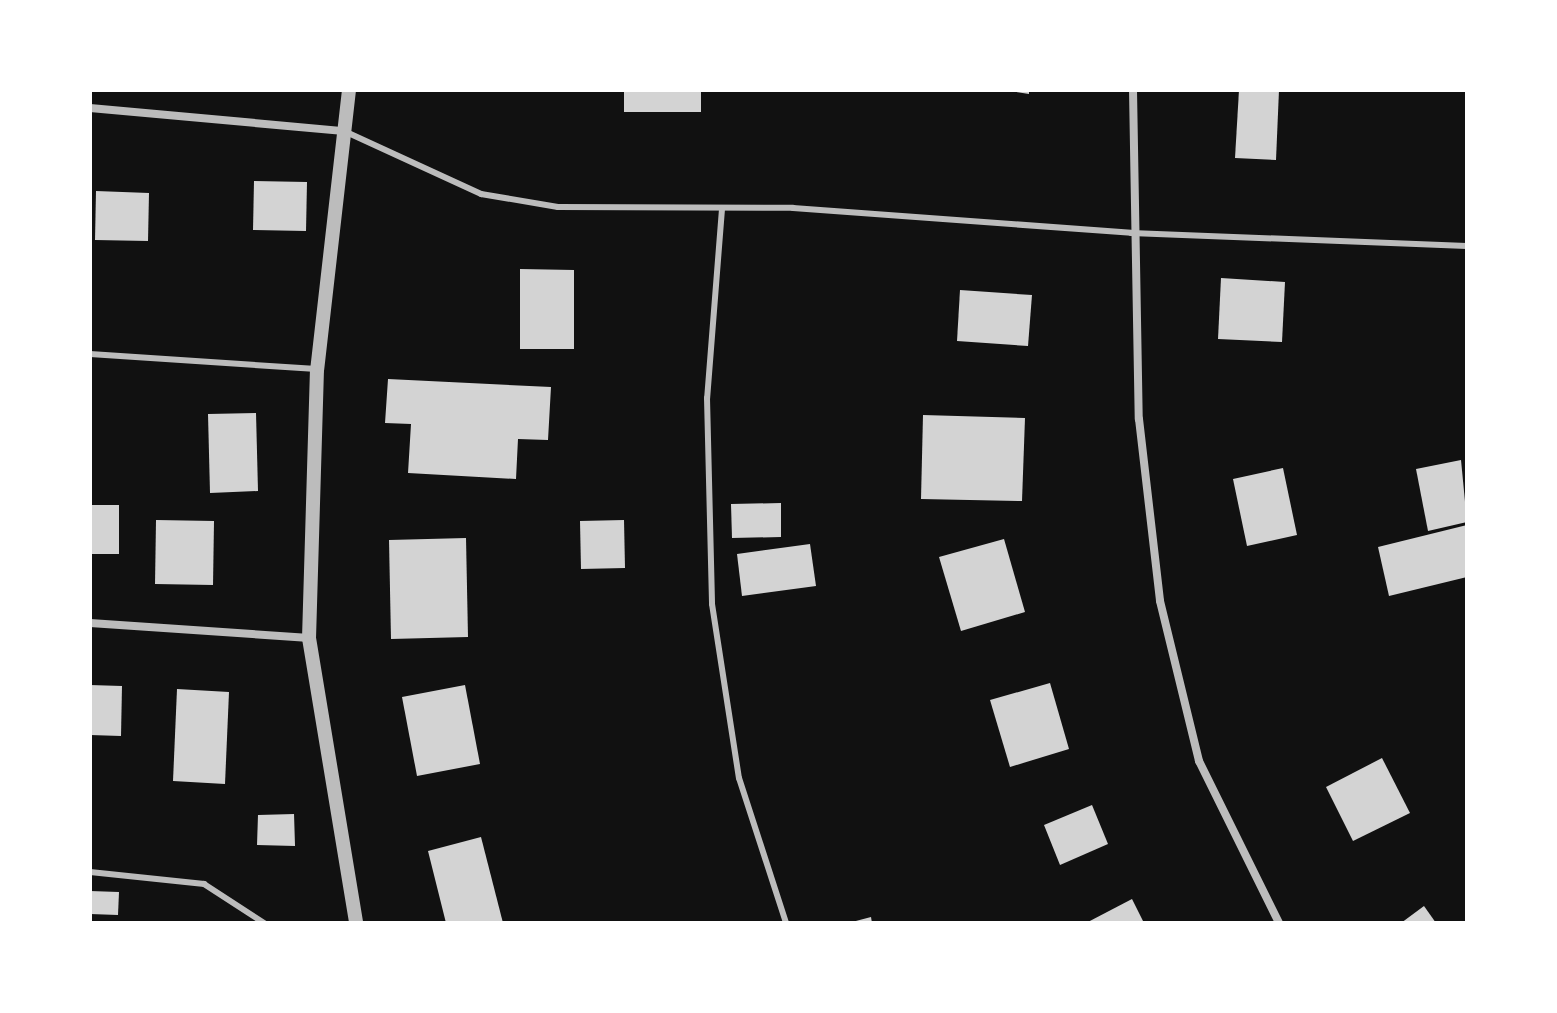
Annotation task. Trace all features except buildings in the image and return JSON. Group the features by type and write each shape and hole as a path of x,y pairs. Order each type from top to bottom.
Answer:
{"street":[{"path":"349,90 317,369 309,638 356,923"},
{"path":"1133,90 1131,233 1146,509 1174,681 1211,787 1279,923"},
{"path":"90,108 344,131"},
{"path":"90,623 309,638"}],"lane":[{"path":"344,131 481,194 558,207 722,209 1131,233 1467,246"},
{"path":"722,209 707,398 712,604 739,778 786,923"},
{"path":"90,354 317,369"},
{"path":"90,872 204,884 264,923"}]}
